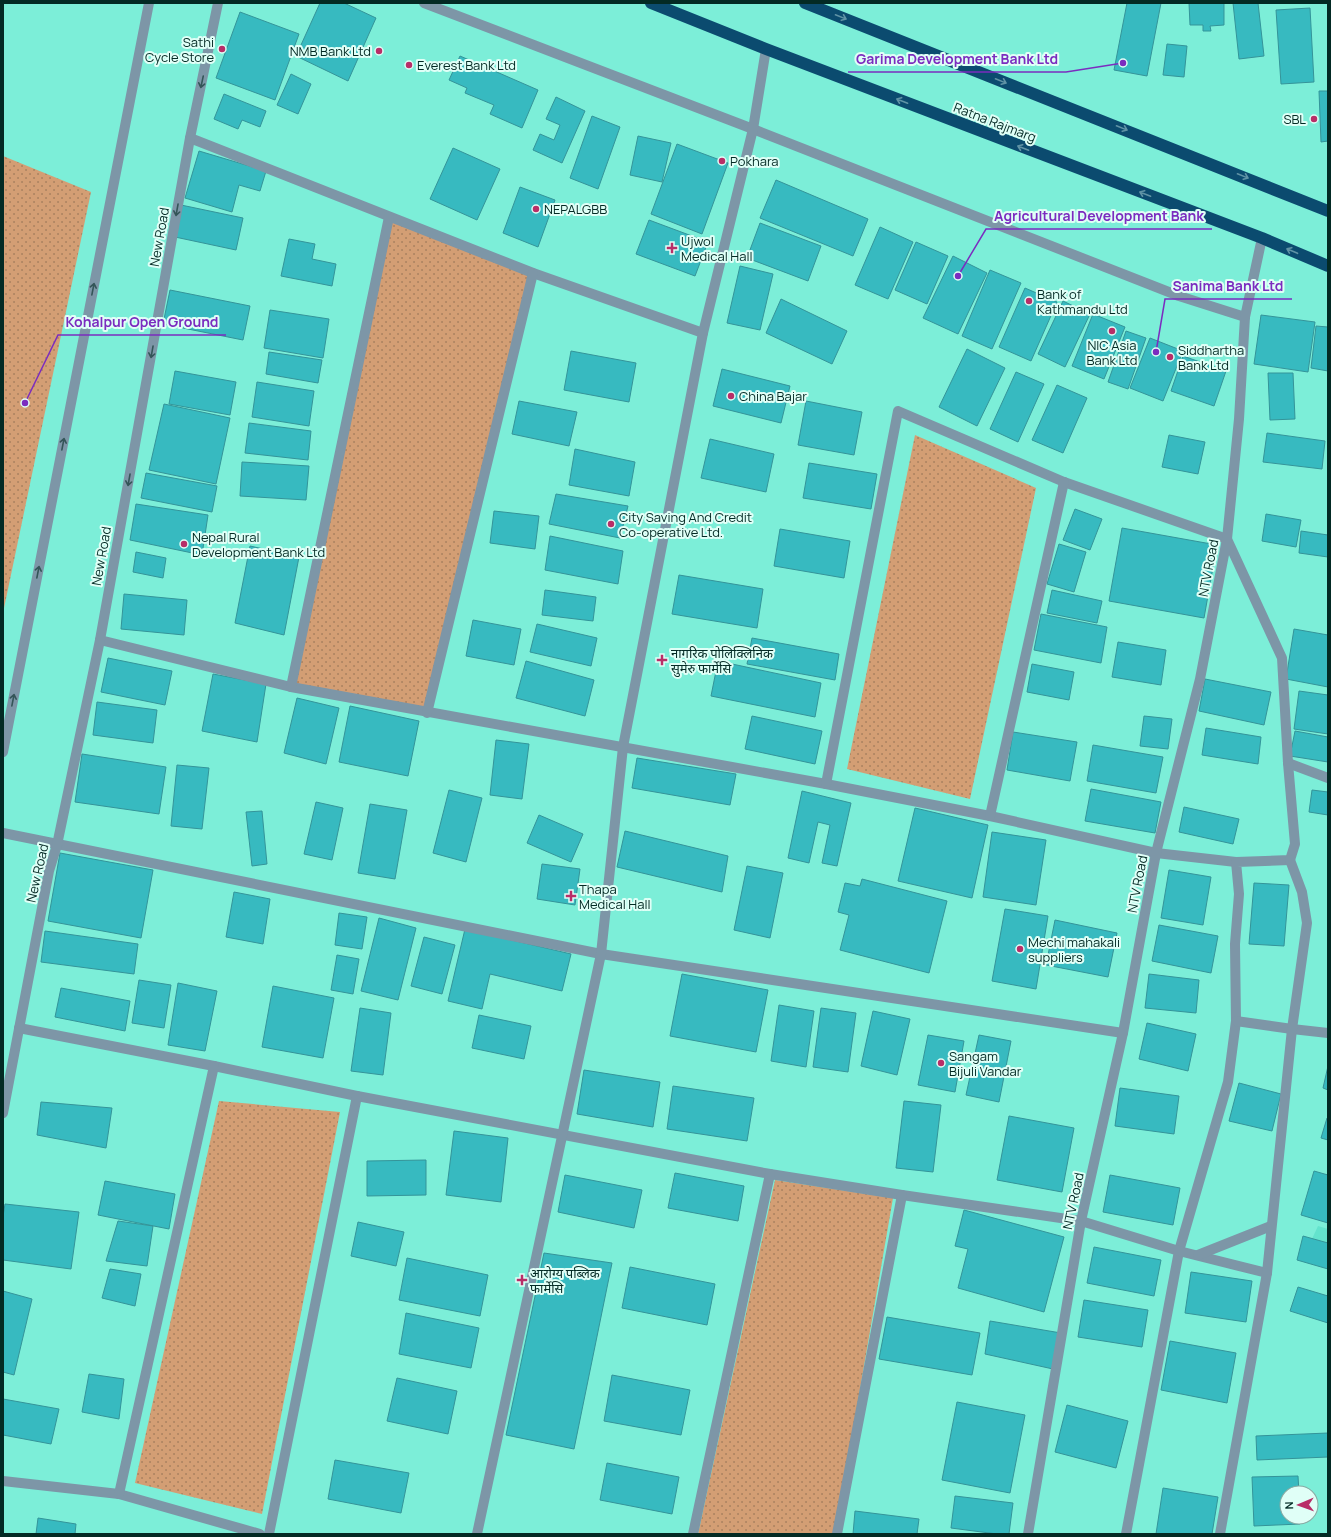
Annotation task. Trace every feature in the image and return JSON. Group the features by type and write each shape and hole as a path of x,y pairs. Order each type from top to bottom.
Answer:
{"highway":[{"name":"Ratna Rajmarg","path":"651,3 766,50 1262,238 1328,266"},
{"path":"805,3 1328,211"}],"street":[{"path":"3,752 149,3"},
{"name":"New Road","path":"3,1113 49,871 57,844 100,640 190,138 218,3"},
{"path":"424,3 753,128 1178,296 1245,317"},
{"path":"477,1534 602,954 623,747 703,333 753,128 766,50"},
{"path":"190,138 533,273 703,333"},
{"path":"291,687 389,216"},
{"name":"NTV Road","path":"1028,1534 1081,1221 1122,1033 1156,854 1200,679 1228,540 1239,419 1245,317 1262,238"},
{"path":"427,713 533,273"},
{"path":"826,784 898,411 1064,482 1228,540 1282,658 1288,763 1295,844 1290,860 1302,892 1307,924 1292,1029 1266,1273 1220,1534"},
{"path":"990,816 1064,482"},
{"path":"100,640 291,687 427,713 826,784 990,816 1156,854 1236,862 1290,860"},
{"path":"1288,763 1328,778"},
{"path":"3,833 602,954 1122,1033"},
{"path":"1126,1534 1179,1251 1228,1082 1236,1021 1235,944 1239,894 1236,862"},
{"path":"1236,1021 1328,1033"},
{"path":"19,1028 214,1066 357,1096 770,1174 1081,1221 1179,1251 1266,1273"},
{"path":"119,1494 214,1066"},
{"path":"269,1534 357,1096"},
{"path":"692,1534 770,1174"},
{"path":"837,1534 902,1195"},
{"path":"1198,1255 1271,1226"},
{"path":"3,1481 119,1494 260,1534"}],"shaded area":[{"path":"3,156 91,192 3,613"},
{"path":"389,217 533,273 427,713 291,687"},
{"path":"915,435 1036,488 970,799 847,769"},
{"path":"219,1101 340,1112 262,1514 135,1483"},
{"path":"775,1180 893,1198 835,1534 698,1534"},
{"path":"1318,1226 1328,1229 1328,1243 1312,1239"}],"building":[{"path":"320,3 344,3 376,18 348,81 296,56"},
{"path":"1127,3 1161,3 1147,76 1114,70"},
{"path":"1189,3 1224,3 1224,25 1210,26 1211,31 1203,31 1203,25 1190,25"},
{"path":"1233,3 1258,3 1264,56 1239,59"},
{"path":"1310,8 1314,82 1281,84 1276,10"},
{"path":"240,12 299,34 275,100 216,78"},
{"path":"1167,44 1187,46 1184,77 1163,75"},
{"path":"460,56 538,90 522,128 490,114 494,105 465,93 467,88 449,80"},
{"path":"291,74 311,84 298,114 277,105"},
{"path":"1319,91 1328,91 1328,141 1321,142"},
{"path":"224,94 266,111 260,127 242,120 238,129 214,119"},
{"path":"556,97 585,111 562,163 533,150 540,134 554,140 560,125 546,119"},
{"path":"592,116 620,127 598,189 570,178"},
{"path":"638,136 671,143 662,182 630,175"},
{"path":"677,144 728,163 702,234 651,214"},
{"path":"453,148 500,169 477,220 430,199"},
{"path":"199,151 266,171 260,191 239,185 232,212 185,198"},
{"path":"776,180 868,219 853,256 760,218"},
{"path":"520,187 555,200 538,247 503,233"},
{"path":"181,205 243,218 236,250 175,237"},
{"name":"Ujwol Medical Hall","path":"649,220 708,242 695,276 636,254"},
{"path":"760,223 821,246 808,281 747,258"},
{"path":"880,227 913,242 888,299 855,285"},
{"path":"289,239 315,244 312,259 336,264 332,286 281,276"},
{"path":"916,242 948,256 927,304 895,290"},
{"path":"953,256 987,273 958,334 923,318"},
{"path":"740,266 773,274 760,330 727,323"},
{"path":"990,270 1021,283 992,349 962,336"},
{"path":"1025,288 1057,302 1031,361 999,347"},
{"path":"170,290 250,306 243,340 163,324"},
{"path":"781,299 847,331 832,364 766,333"},
{"path":"1063,301 1090,314 1065,367 1038,354"},
{"path":"270,310 329,319 323,358 264,348"},
{"path":"1093,314 1125,327 1104,379 1072,366"},
{"path":"1261,315 1315,322 1308,372 1254,364"},
{"path":"1316,326 1328,327 1328,371 1311,368"},
{"path":"1126,331 1146,338 1128,389 1108,382"},
{"path":"1150,338 1183,351 1163,401 1130,388"},
{"path":"967,349 1005,368 977,426 939,407"},
{"path":"571,351 636,363 629,402 564,390"},
{"path":"269,352 322,360 318,383 266,374"},
{"path":"1183,356 1226,371 1214,406 1171,391"},
{"path":"722,369 790,386 781,423 713,406"},
{"path":"175,371 236,382 230,415 169,404"},
{"path":"1016,372 1044,384 1018,442 990,429"},
{"path":"1268,373 1293,373 1295,419 1270,420"},
{"path":"257,382 314,391 309,426 252,417"},
{"path":"1057,385 1087,398 1063,453 1032,440"},
{"path":"519,401 577,412 569,446 512,434"},
{"path":"806,401 862,412 854,455 798,445"},
{"path":"164,404 230,418 216,484 149,470"},
{"path":"249,423 311,431 308,460 245,453"},
{"path":"1267,433 1325,441 1322,469 1263,462"},
{"path":"1169,435 1205,442 1198,474 1162,467"},
{"path":"710,439 774,454 766,492 701,478"},
{"path":"575,449 635,462 629,496 569,485"},
{"path":"242,462 309,466 306,500 240,496"},
{"path":"809,463 877,474 871,509 803,498"},
{"path":"146,473 217,486 212,512 141,498"},
{"path":"556,494 628,506 620,538 549,524"},
{"path":"136,504 208,515 202,555 130,540"},
{"path":"1075,509 1102,519 1090,550 1063,540"},
{"path":"494,511 539,516 535,549 490,543"},
{"path":"1266,514 1301,520 1296,547 1262,541"},
{"path":"1122,528 1217,545 1204,618 1109,601"},
{"path":"780,529 850,541 844,578 774,566"},
{"path":"1301,531 1328,535 1328,557 1299,553"},
{"path":"550,536 623,551 618,584 545,570"},
{"path":"1059,544 1086,552 1074,592 1047,584"},
{"path":"250,546 299,557 284,635 235,623"},
{"path":"136,552 166,558 163,578 133,572"},
{"path":"679,575 763,589 757,628 672,614"},
{"path":"545,590 596,597 593,621 542,615"},
{"path":"1052,590 1102,601 1097,623 1047,613"},
{"path":"124,594 187,600 184,635 121,629"},
{"path":"1041,614 1107,627 1101,663 1034,650"},
{"path":"473,620 521,629 514,665 466,656"},
{"path":"537,624 597,638 591,666 530,652"},
{"path":"1294,629 1328,635 1328,687 1286,679"},
{"path":"752,638 839,654 835,680 747,664"},
{"path":"1118,642 1166,650 1161,685 1112,677"},
{"path":"108,658 172,671 165,705 101,692"},
{"path":"526,661 594,680 585,716 516,698"},
{"path":"718,661 821,683 815,717 711,696"},
{"path":"1032,664 1074,672 1069,700 1027,692"},
{"path":"213,674 266,684 257,742 202,731"},
{"path":"1205,679 1271,692 1264,725 1199,711"},
{"path":"1299,691 1328,695 1328,734 1294,729"},
{"path":"297,698 339,708 326,764 284,753"},
{"path":"97,702 157,710 153,743 93,735"},
{"path":"350,706 419,721 408,776 339,762"},
{"path":"752,716 822,731 815,764 745,749"},
{"path":"1144,716 1172,719 1168,749 1140,746"},
{"path":"1206,728 1261,737 1258,764 1202,755"},
{"path":"1295,731 1328,737 1328,762 1290,756"},
{"path":"1013,732 1077,742 1070,781 1007,770"},
{"path":"496,740 529,744 522,799 490,795"},
{"path":"1093,745 1163,757 1156,793 1087,781"},
{"path":"82,754 166,767 159,814 75,802"},
{"path":"637,758 736,774 730,805 632,788"},
{"path":"177,765 209,768 202,829 171,826"},
{"path":"1091,789 1161,802 1155,833 1085,821"},
{"path":"449,790 482,798 466,862 433,853"},
{"path":"1312,790 1328,792 1328,815 1309,812"},
{"path":"802,791 851,803 837,866 822,863 830,825 818,822 809,863 788,858"},
{"path":"316,802 343,808 332,860 304,854"},
{"path":"370,804 407,810 395,879 358,873"},
{"path":"1184,807 1239,819 1233,844 1179,832"},
{"path":"915,808 988,825 972,898 898,881"},
{"path":"262,811 267,864 252,866 246,812"},
{"path":"539,815 583,834 571,862 527,843"},
{"path":"625,831 728,856 722,892 617,867"},
{"path":"992,832 1046,840 1036,905 983,897"},
{"path":"60,853 153,870 141,938 48,921"},
{"path":"542,864 580,869 575,905 537,899"},
{"path":"747,866 783,873 770,938 734,930"},
{"path":"1169,870 1211,877 1203,925 1161,918"},
{"path":"862,879 947,901 929,973 840,950 849,915 838,912 845,883 860,886"},
{"path":"1254,883 1289,885 1284,946 1249,944"},
{"path":"234,892 270,899 263,944 226,937"},
{"name":"Mechi mahakali suppliers","path":"1005,909 1048,916 1036,989 992,981"},
{"path":"339,913 367,917 362,949 335,945"},
{"path":"379,918 416,928 398,1000 361,991"},
{"path":"1055,920 1117,933 1108,977 1046,965"},
{"path":"1159,925 1218,936 1211,973 1152,961"},
{"path":"465,929 571,954 562,991 490,974 482,1009 448,1001"},
{"path":"45,931 138,944 134,974 41,962"},
{"path":"424,937 455,945 442,994 411,986"},
{"path":"337,955 359,959 353,994 331,990"},
{"path":"682,974 768,990 756,1052 670,1036"},
{"path":"1149,974 1199,980 1196,1013 1145,1008"},
{"path":"139,980 171,985 164,1028 132,1023"},
{"path":"178,983 217,991 205,1051 168,1045"},
{"path":"273,986 334,998 323,1058 262,1047"},
{"path":"61,988 130,1001 125,1031 55,1017"},
{"path":"779,1005 814,1011 806,1067 771,1061"},
{"path":"360,1008 391,1013 383,1075 351,1071"},
{"path":"821,1008 856,1013 848,1072 813,1067"},
{"path":"873,1011 910,1019 897,1075 861,1066"},
{"path":"479,1015 531,1026 524,1059 472,1048"},
{"path":"1147,1023 1196,1034 1188,1071 1139,1059"},
{"name":"Sangam Bijuli Vandar","path":"928,1035 964,1041 955,1092 918,1085"},
{"path":"979,1035 1011,1041 999,1102 966,1095"},
{"path":"1328,1066 1328,1090 1323,1088"},
{"path":"584,1070 660,1082 653,1127 577,1114"},
{"path":"1239,1083 1281,1094 1272,1131 1229,1121"},
{"path":"673,1086 754,1098 747,1141 667,1129"},
{"path":"1120,1088 1179,1096 1174,1134 1115,1126"},
{"path":"904,1101 941,1105 933,1172 896,1168"},
{"path":"41,1102 112,1108 106,1148 37,1135"},
{"path":"1009,1116 1074,1128 1062,1192 997,1180"},
{"path":"1327,1118 1328,1119 1328,1140 1321,1138"},
{"path":"454,1131 508,1138 501,1202 446,1195"},
{"path":"426,1160 426,1195 367,1196 367,1161"},
{"path":"1314,1171 1328,1175 1328,1223 1301,1215"},
{"path":"675,1173 744,1186 738,1221 668,1208"},
{"path":"565,1175 642,1190 634,1228 558,1212"},
{"path":"1110,1175 1180,1188 1173,1225 1103,1212"},
{"path":"105,1181 175,1194 169,1229 98,1215"},
{"path":"5,1204 79,1212 71,1269 3,1260 3,1216"},
{"path":"964,1210 1064,1237 1044,1312 958,1288 968,1249 955,1246"},
{"path":"118,1221 153,1226 147,1266 106,1261"},
{"path":"358,1222 404,1232 396,1266 351,1256"},
{"path":"1303,1236 1328,1243 1328,1269 1297,1260"},
{"path":"1094,1247 1161,1260 1154,1296 1087,1283"},
{"path":"544,1253 612,1263 574,1449 506,1435"},
{"path":"407,1258 488,1275 480,1316 399,1300"},
{"path":"630,1267 715,1284 707,1325 622,1308"},
{"path":"110,1269 141,1274 135,1306 102,1298"},
{"path":"1191,1272 1252,1281 1246,1322 1185,1313"},
{"path":"1298,1287 1328,1296 1328,1323 1290,1311"},
{"path":"3,1291 32,1299 14,1375 3,1372"},
{"path":"1084,1300 1148,1310 1142,1347 1078,1337"},
{"path":"406,1313 479,1328 471,1368 399,1354"},
{"path":"887,1317 980,1333 972,1375 879,1359"},
{"path":"990,1321 1061,1333 1053,1369 985,1354"},
{"path":"1170,1341 1236,1353 1227,1403 1161,1390"},
{"path":"89,1374 124,1379 119,1419 82,1412"},
{"path":"612,1375 690,1390 681,1435 604,1421"},
{"path":"397,1378 457,1391 448,1434 387,1421"},
{"path":"3,1399 59,1409 51,1444 3,1435"},
{"path":"957,1402 1025,1415 1010,1493 942,1480"},
{"path":"1067,1405 1128,1421 1116,1468 1055,1452"},
{"path":"1328,1433 1328,1457 1257,1460 1256,1436"},
{"path":"335,1460 409,1473 401,1513 328,1499"},
{"path":"607,1463 679,1477 672,1514 600,1500"},
{"path":"1298,1476 1299,1485 1279,1485 1279,1525 1254,1526 1252,1477"},
{"path":"1163,1488 1218,1497 1212,1534 1156,1534"},
{"path":"955,1496 1013,1503 1009,1534 997,1534 951,1528"},
{"path":"855,1511 919,1519 917,1534 853,1534"},
{"path":"38,1518 76,1524 75,1534 36,1534"}],"place":[{"name":"Sathi Cycle Store","path":"222,49"},
{"name":"NMB Bank Ltd","path":"379,51"},
{"name":"Garima Development Bank Ltd","path":"1123,63"},
{"name":"Everest Bank Ltd","path":"409,65"},
{"name":"SBL","path":"1314,119"},
{"name":"Pokhara","path":"722,161"},
{"name":"NEPALGBB","path":"536,209"},
{"name":"Ujwol Medical Hall","path":"672,248"},
{"name":"Agricultural Development Bank","path":"958,276"},
{"name":"Bank of Kathmandu Ltd","path":"1029,301"},
{"name":"NIC Asia Bank Ltd","path":"1112,331"},
{"name":"Sanima Bank Ltd","path":"1156,352"},
{"name":"Siddhartha Bank Ltd","path":"1170,357"},
{"name":"China Bajar","path":"731,396"},
{"name":"Kohalpur Open Ground","path":"25,403"},
{"name":"City Saving And Credit Co-operative Ltd.","path":"611,524"},
{"name":"Nepal Rural Development Bank Ltd","path":"184,544"},
{"name":"नागरिक पोलिक्लिनिक सुमेरु फार्मेसि","path":"662,660"},
{"name":"Thapa Medical Hall","path":"571,896"},
{"name":"Mechi mahakali suppliers","path":"1020,949"},
{"name":"Sangam Bijuli Vandar","path":"941,1063"},
{"name":"आरोग्य पब्लिक फार्मेसि","path":"522,1280"}]}
